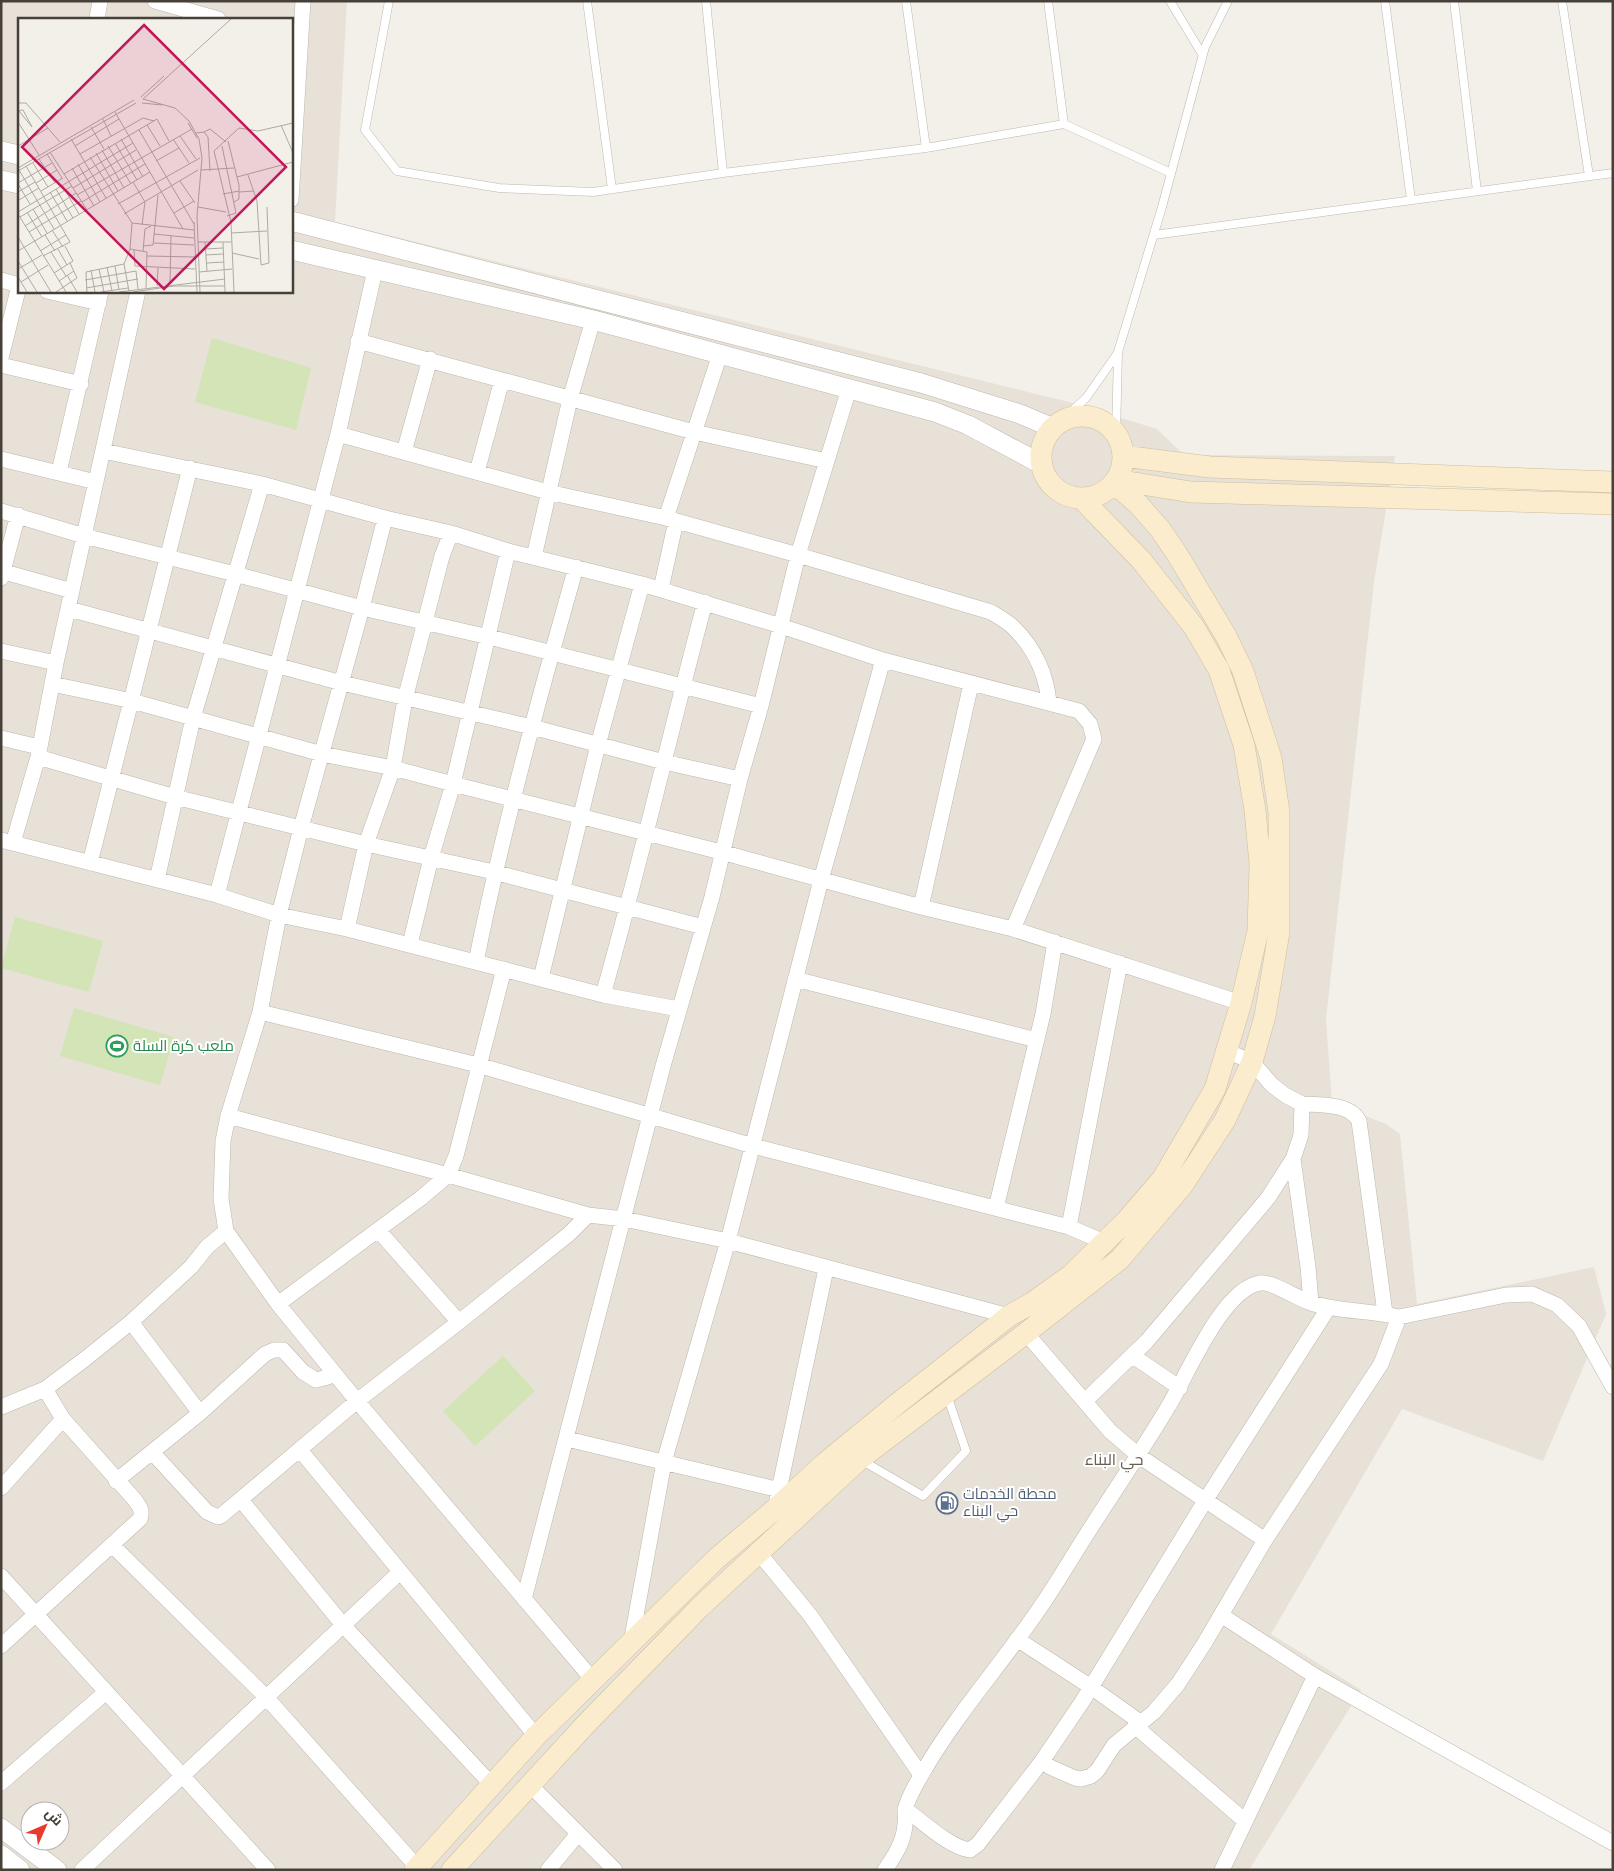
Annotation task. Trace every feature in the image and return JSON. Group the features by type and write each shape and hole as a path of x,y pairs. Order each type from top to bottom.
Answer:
{"main road":[{"path":"1077,416 1099,420 1109,426 1116,435 1123,456 1122,468 1115,481 1105,491 1094,497 1082,499 1071,497 1051,485 1044,475 1041,464 1041,451 1045,438 1054,426 1066,419 1077,416"},
{"path":"1123,456 1210,467 1613,482"},
{"path":"1115,481 1191,492 1613,504"},
{"path":"461,1867 530,1785 592,1718 700,1607 758,1553 860,1459 1120,1259 1182,1186 1224,1120 1252,1062 1265,1016 1279,932 1279,812 1271,758 1258,712 1243,671 1226,636 1177,554 1160,530 1115,481"},
{"path":"416,1869 536,1736 777,1500 1010,1316 1032,1304 1071,1275 1127,1220 1163,1178 1215,1089 1241,1003 1258,931 1260,864 1255,810 1244,745 1220,670 1194,627 1141,560 1082,499"}],"street":[{"path":"96,18 100,1"},
{"path":"155,1 214,18"},
{"path":"292,168 296,40 303,1"},
{"path":"1,151 18,155"},
{"path":"1,180 18,184"},
{"path":"292,221 920,383 1054,426"},
{"path":"292,250 593,320 935,412 968,425 1041,464"},
{"path":"217,895 338,434 375,270"},
{"path":"1,280 18,286"},
{"path":"1,358 18,290"},
{"path":"56,292 100,297 59,472"},
{"path":"138,292 38,752 7,842 217,895 280,915 410,944 604,995 678,1009"},
{"path":"534,557 570,399 593,320"},
{"path":"358,341 694,432 827,461"},
{"path":"660,589 671,520 694,432 720,354"},
{"path":"404,452 430,359"},
{"path":"1,365 81,384"},
{"path":"476,472 502,380"},
{"path":"524,1599 678,1009 703,927 798,555 849,389"},
{"path":"338,434 548,492 671,520 991,612 1014,627 1038,657 1048,685 1049,702"},
{"path":"104,451 262,484 385,518 451,533 508,551 642,584 705,602 883,660 1079,711 1090,724 1094,739 1013,929"},
{"path":"1,459 96,482"},
{"path":"90,863 190,468"},
{"path":"157,880 193,718 262,484"},
{"path":"1,511 84,536 169,556 362,608 425,621 760,706"},
{"path":"18,515 2,573 72,591"},
{"path":"385,518 342,683 301,828 280,915 260,1012 228,1116 223,1141 221,1198 226,1231 278,1304 334,1373 593,1680"},
{"path":"347,929 366,844 393,768 405,699 442,556 451,533"},
{"path":"410,944 431,858 453,784 471,712 508,551"},
{"path":"476,962 494,872 512,799 576,567"},
{"path":"541,978 598,745 642,584"},
{"path":"604,995 705,602"},
{"path":"69,609 212,649 405,699 471,712 664,762 740,779"},
{"path":"1,651 56,664"},
{"path":"631,1643 664,1462 728,1241 821,880 883,660"},
{"path":"52,684 132,701 322,754 393,768 721,852 921,907 1013,929 1241,1003"},
{"path":"921,907 971,684"},
{"path":"1,738 110,779 175,797 366,844 494,872 703,927"},
{"path":"996,1208 1043,1014 1055,942"},
{"path":"1069,1227 1120,963"},
{"path":"278,1304 448,1175 456,1156 504,969"},
{"path":"795,979 1037,1040"},
{"path":"260,1012 478,1065 753,1146 1069,1227 1104,1242"},
{"path":"1042,1761 1075,1778 1086,1779 1097,1771 1114,1745 1154,1712 1178,1684 1265,1540 1381,1364 1392,1315 1358,1121 1353,1113 1344,1109 1302,1104 1272,1085 1252,1062 1227,1051"},
{"path":"1085,1402 1133,1356 1268,1198 1294,1159 1301,1135 1302,1104"},
{"path":"228,1116 588,1215 624,1219 728,1241 826,1269 1010,1316"},
{"path":"1294,1159 1311,1303"},
{"path":"152,1452 212,1516 218,1517 222,1515 357,1401 569,1234 588,1215"},
{"path":"378,1230 459,1322"},
{"path":"1,1407 45,1389 131,1322 191,1267 207,1247 226,1231"},
{"path":"567,1439 664,1462 777,1500 826,1269"},
{"path":"885,1870 898,1850 905,1824 906,1810 922,1775 938,1748 1038,1612 1139,1456 1180,1388 1212,1326 1242,1291 1260,1283 1270,1284 1311,1303 1392,1315 1506,1295 1532,1294 1557,1305 1578,1326 1613,1387"},
{"path":"906,1810 949,1841 970,1850 978,1844 1042,1761 1090,1687 1205,1500 1329,1307"},
{"path":"131,1322 200,1413"},
{"path":"1026,1333 1110,1430 1139,1456 1265,1540"},
{"path":"116,1481 200,1413 260,1358 274,1350 283,1350 303,1372 316,1380 328,1377 334,1373"},
{"path":"1133,1356 1180,1388"},
{"path":"1,1646 140,1519 142,1514 141,1508 63,1419 45,1389"},
{"path":"1,1488 63,1419"},
{"path":"300,1450 536,1736"},
{"path":"241,1500 343,1625 492,1785"},
{"path":"112,1545 266,1697 416,1869"},
{"path":"758,1553 810,1615 922,1775"},
{"path":"82,1870 400,1572"},
{"path":"1,1576 268,1870"},
{"path":"1221,1615 1315,1676 1613,1843"},
{"path":"1017,1639 1090,1687 1138,1724 1245,1821"},
{"path":"1222,1870 1315,1676"},
{"path":"1,1783 106,1692"},
{"path":"530,1785 615,1870"},
{"path":"1,1828 57,1870"},
{"path":"548,1870 578,1834"},
{"path":"1,1855 20,1870"}],"lane":[{"path":"389,1 365,130 397,171 499,188 593,192 723,173 926,148 1064,124 1171,173"},
{"path":"588,1 612,189"},
{"path":"706,1 723,173"},
{"path":"906,1 926,148"},
{"path":"1048,1 1064,124"},
{"path":"1170,1 1202,54"},
{"path":"1116,435 1118,352 1154,235 1202,54 1228,1"},
{"path":"1385,1 1411,200"},
{"path":"1454,1 1478,191"},
{"path":"1562,1 1588,176"},
{"path":"1154,235 1613,173"},
{"path":"1054,426 1086,398 1118,352"},
{"path":"860,1459 924,1496 966,1451 946,1393"}],"shaded area":[{"path":"1,1 347,1 335,222 1073,403 1157,429 1184,455 1395,456 1374,582 1326,1020 1332,1103 1386,1124 1400,1134 1417,1304 1594,1267 1606,1314 1543,1461 1402,1409 1271,1634 1361,1690 1249,1870 1,1870"}],"green space":[{"path":"212,338 311,368 296,430 195,402"},
{"path":"15,917 103,941 89,992 1,968"},
{"name":"ملعب كرة السلة","path":"74,1008 174,1037 160,1085 60,1056"},
{"path":"503,1356 535,1391 475,1446 443,1411"}],"place":[{"name":"ملعب كرة السلة","path":"117,1046"},
{"name":"محطة الخدمات حي البناء","path":"947,1503"}],"district":[{"name":"حي البناء","path":"1114,1459"}]}
